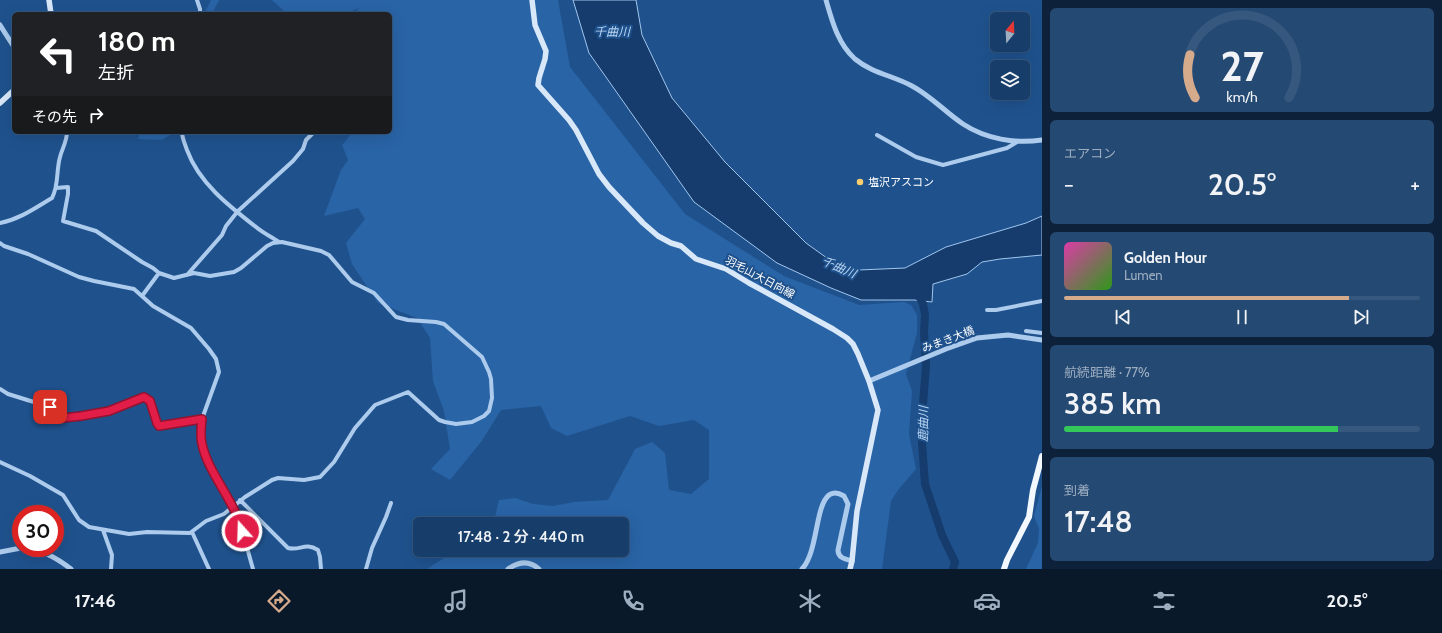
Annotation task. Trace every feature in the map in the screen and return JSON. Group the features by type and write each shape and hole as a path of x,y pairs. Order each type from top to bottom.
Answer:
{"main road":[{"path":"49,0 51,12"},
{"name":"羽毛山大日向線","path":"532,0 535,25 546,51 538,85 576,130 595,168 609,187 643,223 658,236 671,243 682,246 696,259 726,268 749,283 841,334 853,344 869,381 878,410 857,511 850,569"},
{"path":"0,103 12,92"},
{"path":"1004,569 1029,517 1033,490 1042,456"}],"street":[{"path":"197,0 200,12"},
{"path":"826,0 837,34 845,47 855,58 876,72 919,89 964,124 989,136 1017,142 1042,140"},
{"path":"0,25 12,44"},
{"path":"0,223 23,216 52,198 56,188 59,159 66,134"},
{"path":"182,134 189,157 208,184 257,228 279,242"},
{"path":"186,275 222,235 226,226 238,211 293,161 303,149 306,140 312,134"},
{"path":"878,135 916,157 943,165 1007,148 1017,142"},
{"path":"0,462 30,476 63,495 79,520 89,527 129,534 147,532 185,534 192,532 206,521 224,514 240,500 272,480 278,478 304,480 320,477 334,462 361,420 375,405 381,402 408,392 439,420 456,424 472,422 484,416 489,411 492,398 491,379 484,362 476,351 451,329 444,324 436,322 408,320 396,317 374,293 352,282 329,255 321,251 279,242 267,246 234,272 210,276 194,273 174,278 159,273 96,231 64,221 68,188 56,188"},
{"path":"0,243 4,246 28,254 79,276 94,281 134,289 153,306 191,328 216,359 218,365 218,376 202,419 201,439 205,454 239,519 252,569"},
{"path":"142,296 159,273"},
{"path":"987,310 996,310 1042,301"},
{"path":"1026,330 1042,333"},
{"name":"みまき大橋","path":"869,381 952,346 977,338 1008,335 1042,340"},
{"path":"0,389 8,394 50,407 63,418 109,411 144,397 150,401 159,426 202,419"},
{"path":"802,569 811,554 825,500 828,496 836,493 844,496 848,504 838,543 838,554 841,557 852,560"},
{"path":"240,500 288,548 294,549 306,546 318,550 321,569"},
{"path":"366,569 372,548 391,503"},
{"path":"104,530 112,555 111,569"},
{"path":"192,532 209,569"},
{"path":"0,552 12,550"},
{"path":"52,557 71,569"},
{"path":"508,569 517,564 526,563 535,565 539,569"}],"shaded area":[{"path":"211,0 219,0 213,12 205,12"},
{"path":"272,0 558,0 570,67 685,214 784,276 859,305 904,302 911,305 917,315 917,333 906,374 912,391 909,434 916,469 898,490 891,501 882,569 427,569 445,557 629,557 629,517 495,517 499,500 515,498 533,504 553,506 574,502 608,500 635,449 652,442 665,453 669,490 691,494 709,479 709,430 694,420 659,426 630,416 567,436 551,428 541,406 501,410 481,442 450,480 431,469 450,449 444,411 433,381 430,338 417,318 378,303 352,264 346,243 365,219 358,208 324,216 341,170 348,160 342,145 351,134 392,134 392,12 356,12 359,8 350,12 285,12"},
{"path":"139,134 172,134 162,140 138,139"},
{"path":"1042,486 1042,569 1026,569 1038,543 1039,529 1034,516"}],"water":[{"name":"千曲川","path":"573,0 636,0 642,35 672,98 725,162 806,243 838,266 859,270 905,268 946,247 1026,223 1042,216 1042,255 982,262 967,274 933,284 932,302 914,300 861,300 777,263 694,202 589,53"}],"waterway":[{"name":"鹿曲川","path":"917,292 923,304 925,315 924,332 926,366 921,429 925,484 942,535 955,562 953,569"}],"place":[{"name":"塩沢アスコン","path":"860,182"}],"route":[{"path":"50,407 63,418 109,411 144,397 149,399 159,426 202,419 202,446 239,519 242,531"}]}
